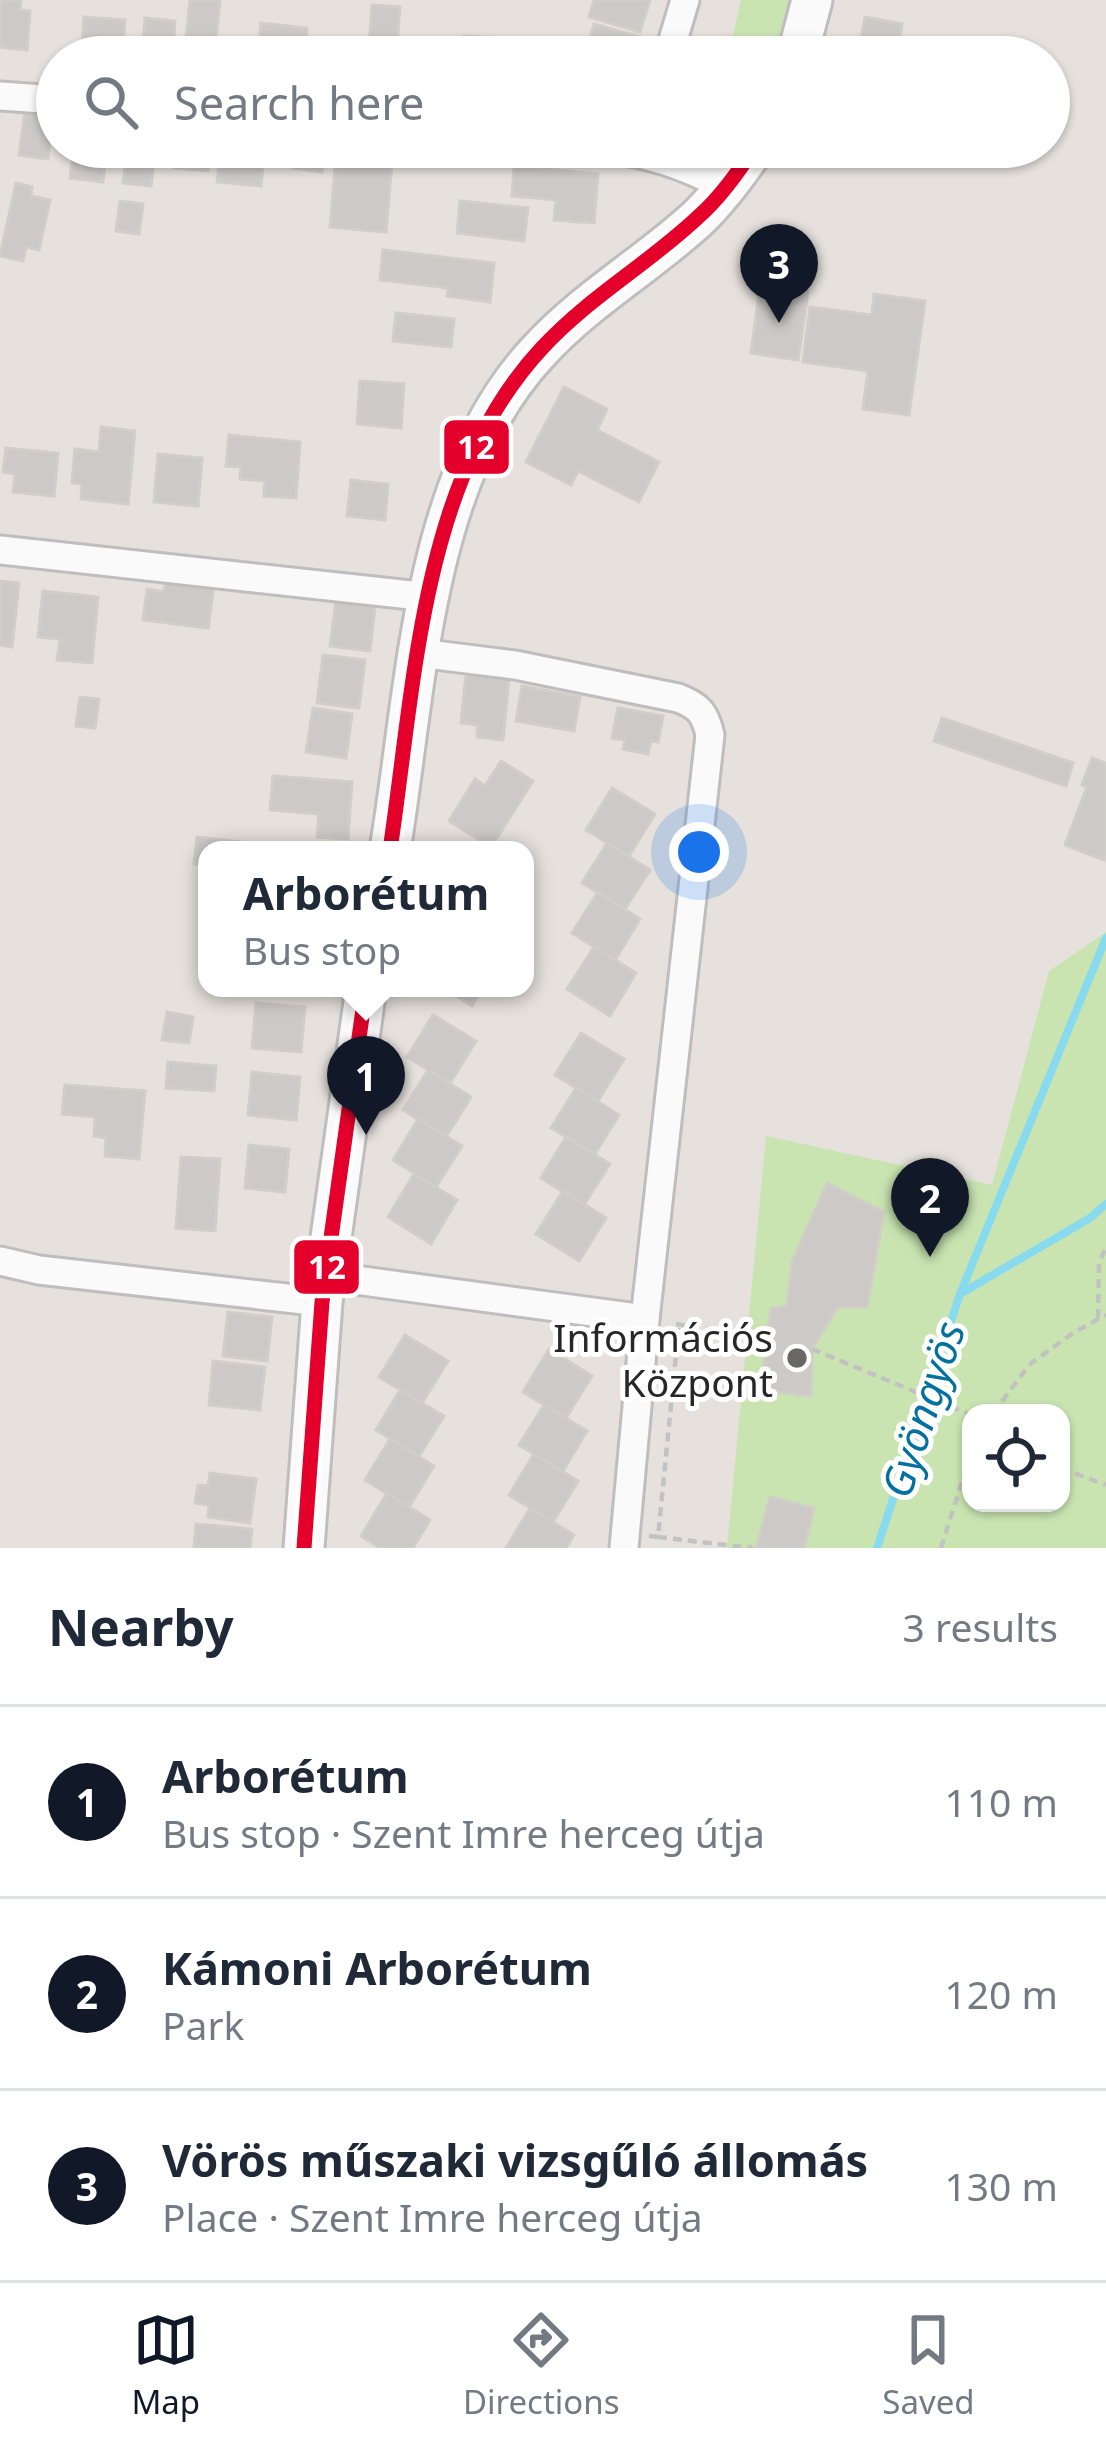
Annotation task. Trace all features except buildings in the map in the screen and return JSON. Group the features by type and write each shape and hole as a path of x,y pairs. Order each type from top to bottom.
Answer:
{"main road":[{"path":"803,36 812,0"},
{"path":"391,841 429,597 462,476 483,427 506,389 538,351 701,215 740,168"},
{"path":"304,1548 324,1289 364,997"}],"street":[{"path":"674,36 685,0"},
{"path":"0,96 36,99"},
{"path":"688,168 727,187"},
{"path":"0,550 429,597"},
{"path":"419,653 515,665 678,698 698,705 706,718 710,736 625,1541"},
{"path":"0,1261 39,1270 645,1318"}],"path":[{"path":"1098,1319 1099,1263 1106,1247"},
{"path":"1000,1404 1030,1364 1106,1315"},
{"path":"645,1318 765,1338"},
{"path":"658,1537 679,1324"},
{"path":"812,1349 962,1411"},
{"path":"1070,1471 1106,1485"},
{"path":"941,1548 962,1482"},
{"path":"625,1541 658,1537 754,1548"}],"green space":[{"path":"741,0 801,0 790,36 733,36"},
{"path":"1106,932 1106,1548 727,1548 766,1136 992,1185 1049,971"}],"waterway":[{"name":"Gyöngyös","path":"877,1548 960,1294 1106,938"},
{"path":"960,1294 1106,1204"}],"transit line":[{"name":"12","path":"391,841 430,585 447,520 471,458 502,400 542,348 705,210 740,168"},
{"name":"12","path":"304,1548 322,1302 365,997"}],"place":[{"name":"Vörös műszaki vizsgűló állomás","path":"779,323"},
{"name":"Arborétum","path":"366,1135"},
{"name":"Kámoni Arborétum","path":"930,1257"},
{"name":"Információs Központ","path":"797,1358"}]}
